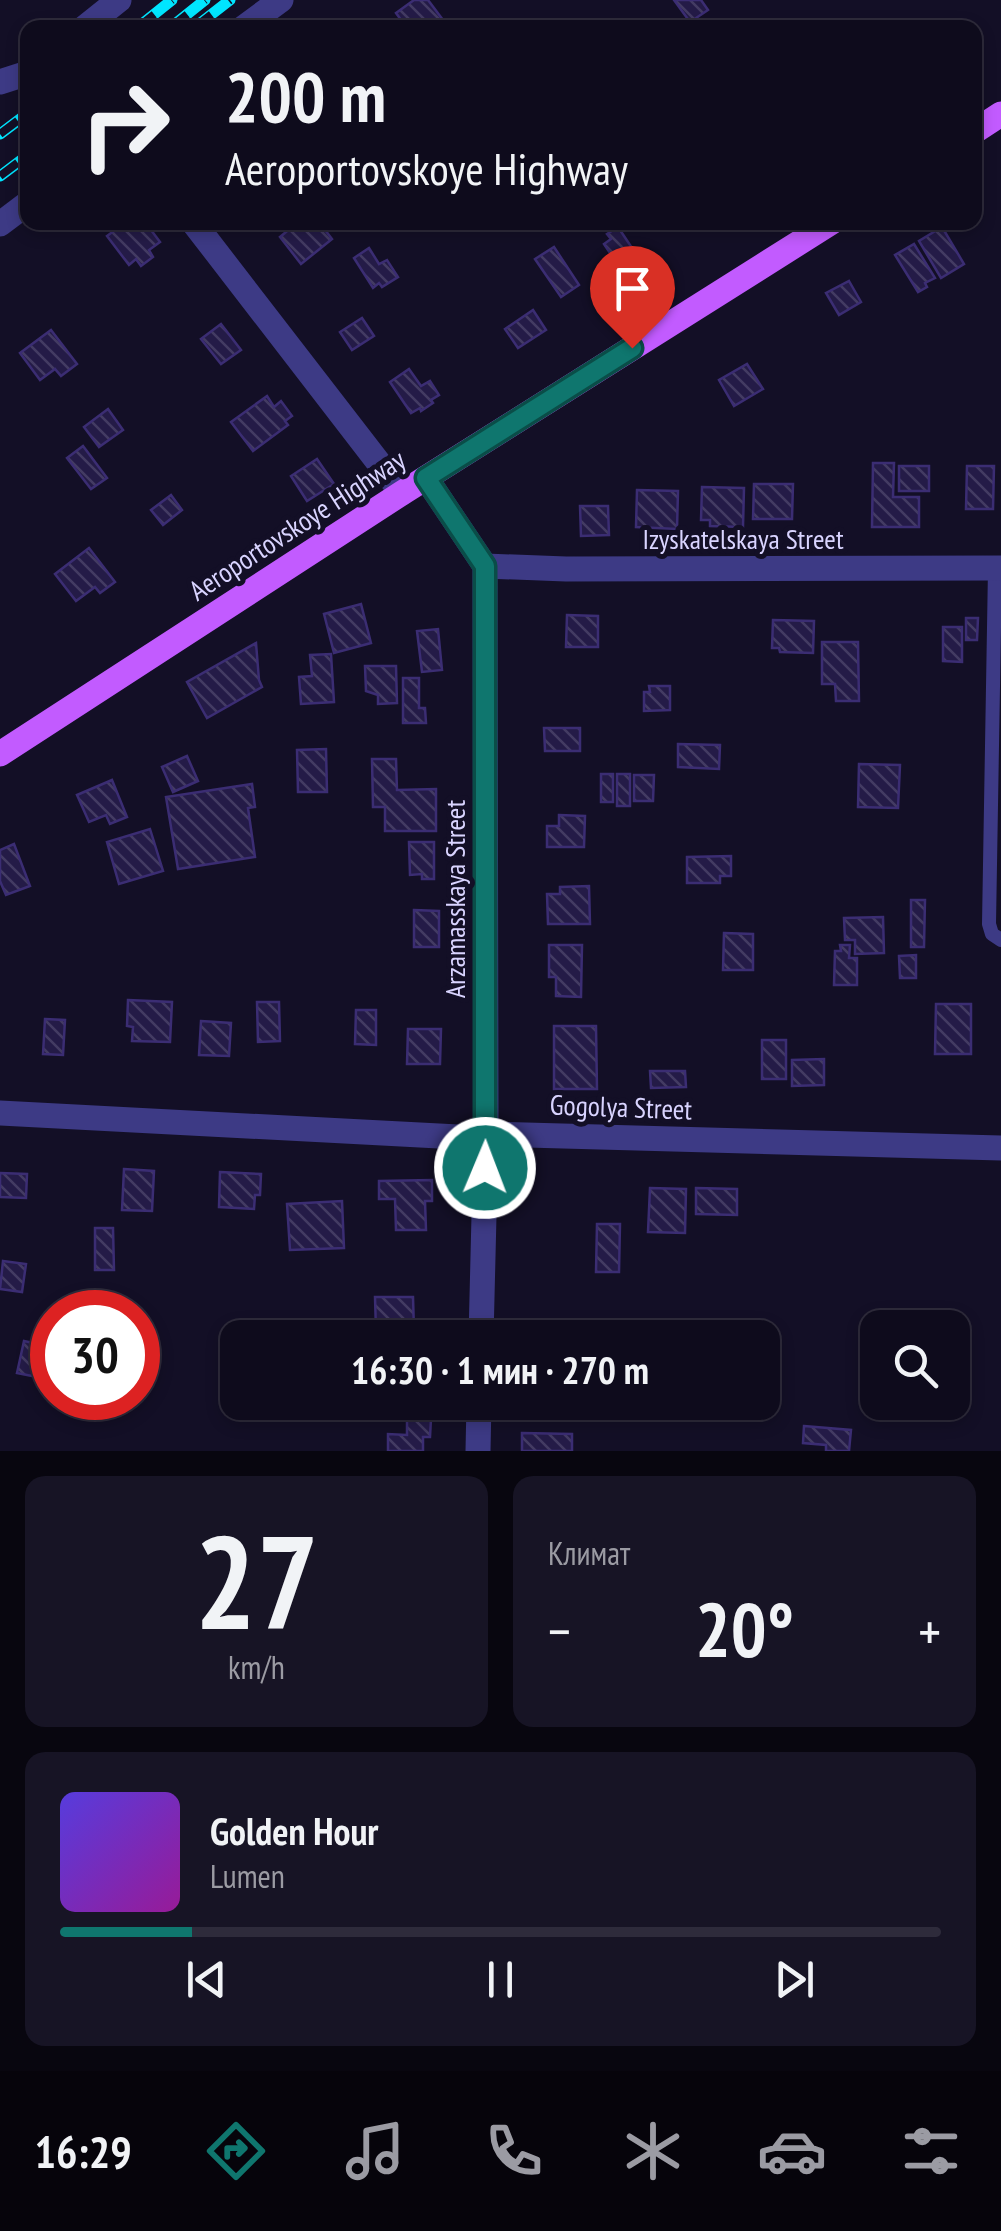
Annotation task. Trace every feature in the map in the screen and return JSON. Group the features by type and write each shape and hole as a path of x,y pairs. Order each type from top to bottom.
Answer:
{"main road":[{"name":"Aeroportovskoye Highway","path":"0,754 402,493 819,230"}],"street":[{"path":"94,20 119,0"},
{"path":"254,20 281,0"},
{"path":"199,230 402,493"},
{"path":"426,478 485,566"},
{"name":"Izyskatelskaya Street","path":"485,566 998,568"},
{"name":"Arzamasskaya Street","path":"481,1320 486,1134 485,566"},
{"name":"Gogolya Street","path":"0,1113 458,1138 486,1134 1001,1148"},
{"path":"478,1451 479,1420"}],"lane":[{"path":"998,568 989,924 992,934 1001,940"}],"building":[{"path":"414,0 428,0 443,20 401,20 396,13"},
{"path":"674,0 701,0 708,10 689,20"},
{"path":"115,230 151,230 160,242 149,250 153,257 141,266 136,259 129,265 107,236"},
{"path":"288,230 325,230 332,239 301,264 280,237"},
{"path":"620,230 642,263 624,274 604,244 611,239 607,234"},
{"path":"944,230 964,264 941,278 919,241"},
{"path":"914,244 935,278 918,292 895,255"},
{"path":"554,247 579,285 561,297 535,259"},
{"path":"369,248 379,264 387,260 398,277 382,287 379,283 373,288 354,258"},
{"path":"849,281 861,302 839,315 826,293"},
{"path":"533,310 546,330 518,348 505,329"},
{"path":"362,318 374,336 352,350 340,332"},
{"path":"221,324 241,350 221,364 201,339"},
{"path":"51,330 77,364 61,376 55,369 40,380 20,353"},
{"path":"747,364 763,389 734,406 719,380"},
{"path":"409,369 421,386 430,381 439,395 421,411 420,408 411,413 390,382"},
{"path":"267,396 274,407 281,401 292,416 285,421 288,425 253,451 231,422"},
{"path":"108,409 123,430 99,447 84,427"},
{"path":"83,446 107,478 91,489 67,458"},
{"path":"317,459 334,484 307,501 291,476"},
{"path":"873,463 894,463 893,497 919,497 919,527 872,527"},
{"path":"899,466 929,466 929,491 899,491"},
{"path":"967,466 994,466 993,509 966,509"},
{"path":"754,484 793,484 792,519 753,519"},
{"path":"702,487 744,488 743,527 710,526 710,520 701,520"},
{"path":"637,490 678,491 677,529 636,527"},
{"path":"171,495 182,510 163,525 151,510"},
{"path":"580,506 608,506 609,535 581,536"},
{"path":"89,548 115,582 100,593 95,587 76,601 55,574"},
{"path":"361,604 371,643 334,653 324,614"},
{"path":"567,615 598,616 598,647 566,647"},
{"path":"966,618 978,618 977,640 966,640"},
{"path":"773,620 814,621 813,653 780,652 779,648 772,648"},
{"path":"943,627 962,627 962,662 943,661"},
{"path":"438,629 442,670 422,672 417,631"},
{"path":"822,642 858,642 859,701 836,701 835,684 822,684"},
{"path":"256,643 262,687 207,718 187,682"},
{"path":"331,654 334,702 301,704 299,677 312,676 310,655"},
{"path":"365,666 396,666 397,703 378,704 378,695 366,691"},
{"path":"403,678 419,678 419,708 425,708 426,723 403,723"},
{"path":"649,686 670,686 670,710 644,711 644,692 650,692"},
{"path":"544,728 580,728 580,751 545,751"},
{"path":"678,744 720,745 719,769 678,767"},
{"path":"326,749 327,792 298,792 297,750"},
{"path":"187,756 198,781 173,792 162,767"},
{"path":"372,759 396,759 397,790 436,789 436,831 385,831 385,807 373,807"},
{"path":"859,764 900,765 898,808 858,807"},
{"path":"601,774 613,774 613,802 601,802"},
{"path":"617,774 630,774 630,806 617,806"},
{"path":"634,775 654,775 653,801 634,801"},
{"path":"112,780 127,817 110,824 106,815 89,822 77,795"},
{"path":"252,784 255,807 248,808 255,857 178,869 166,797"},
{"path":"559,815 585,816 584,847 547,847 547,826 559,826"},
{"path":"150,829 163,871 119,884 107,842"},
{"path":"409,842 434,842 434,879 410,875"},
{"path":"14,844 30,886 6,895 0,881 0,850"},
{"path":"731,856 731,876 720,876 720,883 687,883 687,857"},
{"path":"589,886 590,924 548,924 547,894 560,894 560,887"},
{"path":"911,900 925,900 924,947 911,947"},
{"path":"414,910 439,911 439,947 414,947"},
{"path":"883,917 884,953 855,954 855,940 845,940 844,918"},
{"path":"724,933 753,934 753,970 723,970"},
{"path":"549,945 582,945 581,997 556,996 556,977 549,977"},
{"path":"840,945 850,945 849,958 857,958 857,985 834,985 835,951 841,951"},
{"path":"916,955 916,978 900,978 899,956"},
{"path":"128,1000 172,1002 170,1042 132,1041 133,1027 127,1026"},
{"path":"257,1002 279,1002 280,1041 258,1042"},
{"path":"936,1004 971,1004 971,1054 935,1054"},
{"path":"356,1010 376,1010 376,1045 355,1044"},
{"path":"45,1019 65,1020 63,1055 43,1054"},
{"path":"201,1021 231,1023 229,1056 199,1055"},
{"path":"554,1026 596,1026 597,1089 554,1089"},
{"path":"408,1029 441,1029 440,1064 407,1064"},
{"path":"762,1040 786,1040 786,1079 762,1079"},
{"path":"824,1059 824,1085 792,1086 792,1060"},
{"path":"650,1071 685,1071 686,1087 651,1088"},
{"path":"124,1169 154,1171 152,1211 122,1210"},
{"path":"220,1172 261,1174 260,1195 255,1195 254,1209 219,1207"},
{"path":"0,1173 27,1174 26,1198 0,1197"},
{"path":"432,1180 432,1201 425,1201 426,1230 396,1230 395,1199 379,1199 379,1181"},
{"path":"650,1188 686,1189 685,1233 648,1232"},
{"path":"696,1188 737,1189 737,1215 696,1214"},
{"path":"342,1201 344,1248 290,1250 287,1204"},
{"path":"597,1224 620,1224 619,1272 596,1272"},
{"path":"95,1228 113,1228 114,1270 95,1270"},
{"path":"3,1261 26,1264 22,1292 0,1289"},
{"path":"375,1297 413,1297 414,1320 376,1320"},
{"path":"24,1341 30,1342 30,1376 17,1373"},
{"path":"407,1420 431,1420 430,1437 423,1437 423,1451 388,1451 388,1434 407,1435"},
{"path":"804,1426 851,1430 849,1451 826,1451 826,1445 803,1443"},
{"path":"522,1433 572,1434 572,1451 522,1451"}],"railway":[{"path":"147,20 172,0"},
{"path":"180,20 205,0"},
{"path":"204,20 230,0"},
{"path":"0,134 20,119"},
{"path":"0,176 20,161"}],"route":[{"path":"485,1168 485,566 426,478 632,348"}]}
